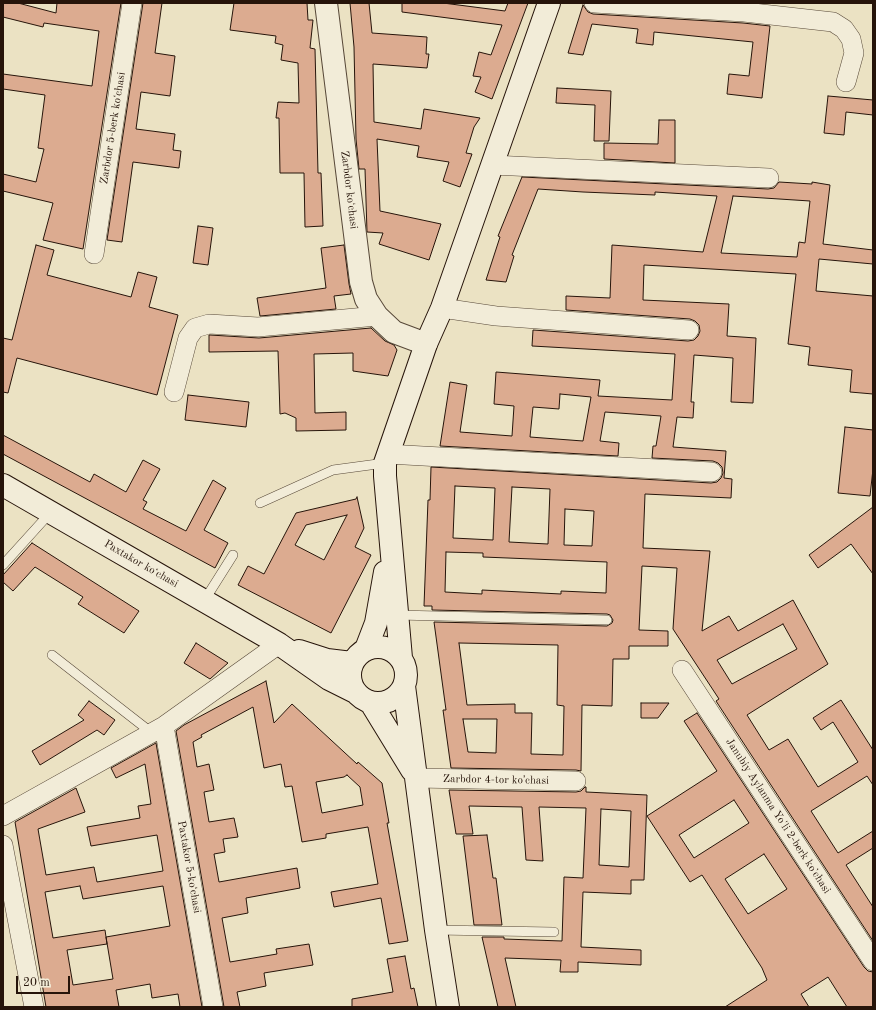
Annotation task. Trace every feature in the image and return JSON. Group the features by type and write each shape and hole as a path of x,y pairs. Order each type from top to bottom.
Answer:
{"main road":[{"name":"Zarbdor koʻchasi","path":"326,3 361,282 366,299 377,316 394,332 426,344"},
{"path":"401,658 385,476 386,458 426,344 442,308 549,3"},
{"name":"Paxtakor koʻchasi","path":"3,485 279,644"},
{"path":"390,539 376,623 349,673 351,682 363,697 416,778"},
{"path":"279,644 327,660 359,656 375,646 385,647 394,651 401,658 406,667 407,677 399,695 391,700 381,703 363,697 329,679 279,644"},
{"path":"404,686 436,930 448,1007"}],"street":[{"name":"Zarbdor 5-berk koʻchasi","path":"94,254 132,3"},
{"path":"594,3 744,12 833,22 844,29 851,39 854,53 846,82"},
{"path":"492,165 769,178"},
{"path":"442,308 496,316 689,330"},
{"path":"174,392 188,338 195,328 209,324 258,327 377,316"},
{"path":"386,458 712,472"},
{"path":"3,816 158,729 279,644"},
{"name":"Janubiy Аylanma Yo'li 2-berk koʼchasi","path":"682,670 873,961"},
{"name":"Paxtakor 5-koʻchasi","path":"158,729 213,1007"},
{"name":"Zarbdor 4-tor koʼchasi","path":"416,778 576,781"},
{"path":"3,845 34,1007"}],"lane":[{"path":"260,503 333,470 386,458"},
{"path":"3,565 50,512"},
{"path":"204,601 233,555"},
{"path":"397,615 607,620"},
{"path":"52,655 158,729"},
{"path":"436,930 554,932"}],"building":[{"path":"3,3 18,3 56,13 57,3 121,3 83,249 43,240 53,203 3,191 3,174 36,182 44,149 38,148 45,95 3,89 3,74 92,86 99,31 44,23 43,27 3,17"},
{"path":"143,3 162,3 155,53 175,56 170,96 141,92 136,129 175,134 173,150 181,151 179,168 133,162 122,242 107,240"},
{"path":"234,3 307,3 308,20 313,20 310,48 315,49 318,173 321,173 323,226 305,227 304,173 280,173 279,118 276,118 278,102 299,103 298,63 281,60 283,45 275,43 276,36 230,30"},
{"path":"350,3 369,3 372,33 427,37 426,54 429,54 427,68 373,64 374,122 421,129 424,109 480,118 474,127 466,153 472,154 460,187 443,181 449,162 417,157 419,146 377,139 380,211 441,224 429,260 379,244 383,233 367,232 365,169 359,169 356,139 354,47"},
{"path":"402,3 443,3 505,11 508,3 528,3 492,99 475,92 481,77 473,76 479,52 491,55 502,25 402,12"},
{"path":"583,5 588,12 593,14 770,26 762,98 727,94 729,74 749,76 753,42 654,32 653,45 636,43 638,29 592,24 583,55 568,53"},
{"path":"557,88 611,91 609,141 594,141 595,105 556,103"},
{"path":"828,96 873,100 873,115 846,112 844,135 824,133"},
{"path":"659,120 675,120 675,163 604,159 604,143 658,144"},
{"path":"522,177 768,189 774,188 779,182 812,184 812,182 830,185 823,244 873,250 873,264 819,259 816,291 873,296 873,394 850,392 852,370 808,365 810,347 788,344 796,274 644,265 643,300 729,304 727,336 756,338 753,403 731,402 733,358 694,355 691,402 694,402 693,418 677,417 673,447 726,451 724,478 732,479 731,498 645,494 643,548 710,551 702,631 729,616 738,631 793,600 828,664 747,715 769,750 788,739 818,787 858,762 833,722 821,730 813,718 841,700 873,750 873,785 867,776 811,811 838,853 873,831 873,848 846,865 873,907 873,941 716,701 719,699 673,629 677,568 642,566 639,630 668,631 668,646 629,646 629,659 613,659 612,706 582,705 581,771 451,768 443,710 446,710 434,622 607,626 612,623 613,620 610,615 607,614 432,610 432,606 424,606 428,500 430,500 431,467 711,483 717,482 723,473 722,467 713,461 652,458 653,446 656,446 661,416 605,412 600,441 619,443 618,456 440,446 450,382 467,385 460,432 512,436 514,406 494,404 496,372 600,380 598,396 672,400 675,354 532,346 533,330 688,341 694,340 700,331 699,325 690,319 566,310 566,296 610,298 612,245 703,252 717,196 655,192 655,195 538,189 512,255 514,256 506,282 486,280 500,237 498,236","holes":["733,196 810,201 805,243 799,242 797,257 721,253","560,394 591,397 583,441 530,437 533,407 559,409","455,486 495,488 493,540 453,538","512,487 550,489 548,544 509,542","565,509 594,511 592,546 564,545","446,552 483,553 483,557 607,562 606,593 561,591 561,594 482,590 482,594 445,592","783,624 797,649 732,684 717,660","459,643 558,645 557,705 564,706 563,755 531,754 532,713 515,713 515,704 467,705","463,719 497,719 496,753 468,752"]},
{"path":"198,226 213,228 208,265 193,263"},
{"path":"36,245 54,250 47,275 131,297 138,272 157,277 149,307 178,315 157,395 17,358 8,393 3,392 3,338 12,340"},
{"path":"344,245 351,294 334,296 336,309 260,316 257,298 326,288 321,248"},
{"path":"371,328 385,341 394,345 397,350 388,376 353,371 353,353 314,354 315,413 346,412 346,430 296,431 296,418 285,413 280,414 278,351 209,352 209,335 259,338"},
{"path":"188,395 249,402 246,427 185,420"},
{"path":"845,427 873,430 873,469 870,496 838,493"},
{"path":"3,435 90,482 94,474 126,492 143,460 160,469 143,500 147,502 143,509 186,531 213,480 226,488 204,530 228,543 215,568 3,454"},
{"path":"357,497 364,528 355,547 371,555 331,633 238,585 248,566 264,574 296,513 356,499","holes":["347,515 324,560 295,545 306,525"]},
{"path":"873,507 873,574 851,544 818,568 809,555"},
{"path":"32,543 139,611 124,633 78,604 83,597 35,567 13,591 3,582 3,575"},
{"path":"196,643 228,663 210,679 184,663"},
{"path":"266,681 274,723 292,704 357,764 358,762 382,783 389,823 387,823 408,941 389,944 381,898 334,907 331,892 378,884 368,827 326,834 326,838 302,842 292,786 285,787 281,764 264,768 253,707 201,735 202,737 193,742 197,767 209,764 214,790 204,792 209,822 234,818 238,837 223,839 225,852 214,854 219,882 297,868 300,888 246,898 248,913 222,918 230,962 277,954 276,949 309,944 313,965 264,973 266,986 237,992 240,1007 224,1007 176,731 184,725","holes":["347,775 360,787 363,805 322,813 316,782 344,777"]},
{"path":"89,701 115,720 104,735 97,730 40,765 32,751 84,720 78,715"},
{"path":"641,703 669,703 658,718 641,718"},
{"path":"697,713 864,967 868,971 873,972 873,1007 847,1007 828,977 801,994 809,1007 725,1007 767,980 762,968 702,875 690,882 647,816 717,771 684,721","holes":["734,800 749,823 694,858 679,835","764,854 787,889 748,914 725,879"]},
{"path":"156,743 202,1007 180,1007 178,994 152,998 150,984 116,990 119,1007 46,1007 15,822 76,788 85,812 38,829 46,875 94,867 97,882 163,871 157,835 91,846 87,827 140,818 138,806 151,804 145,764 116,778 111,768","holes":["80,886 83,899 163,886 170,926 106,937 105,930 53,938 45,892","106,937 113,979 73,985 67,950 107,944"]},
{"path":"586,787 586,792 647,795 644,880 631,880 631,894 583,892 581,947 641,950 641,965 578,962 578,972 560,972 561,960 505,958 516,1007 498,1007 482,937 562,941 564,877 583,878 586,808 539,807 543,861 526,860 522,807 469,806 473,834 456,834 449,790 581,791","holes":["601,809 631,811 629,867 599,865"]},
{"path":"487,835 493,878 496,878 502,925 474,925 463,836"},
{"path":"405,956 411,989 414,988 418,1007 352,1007 352,999 393,992 387,959"}]}
